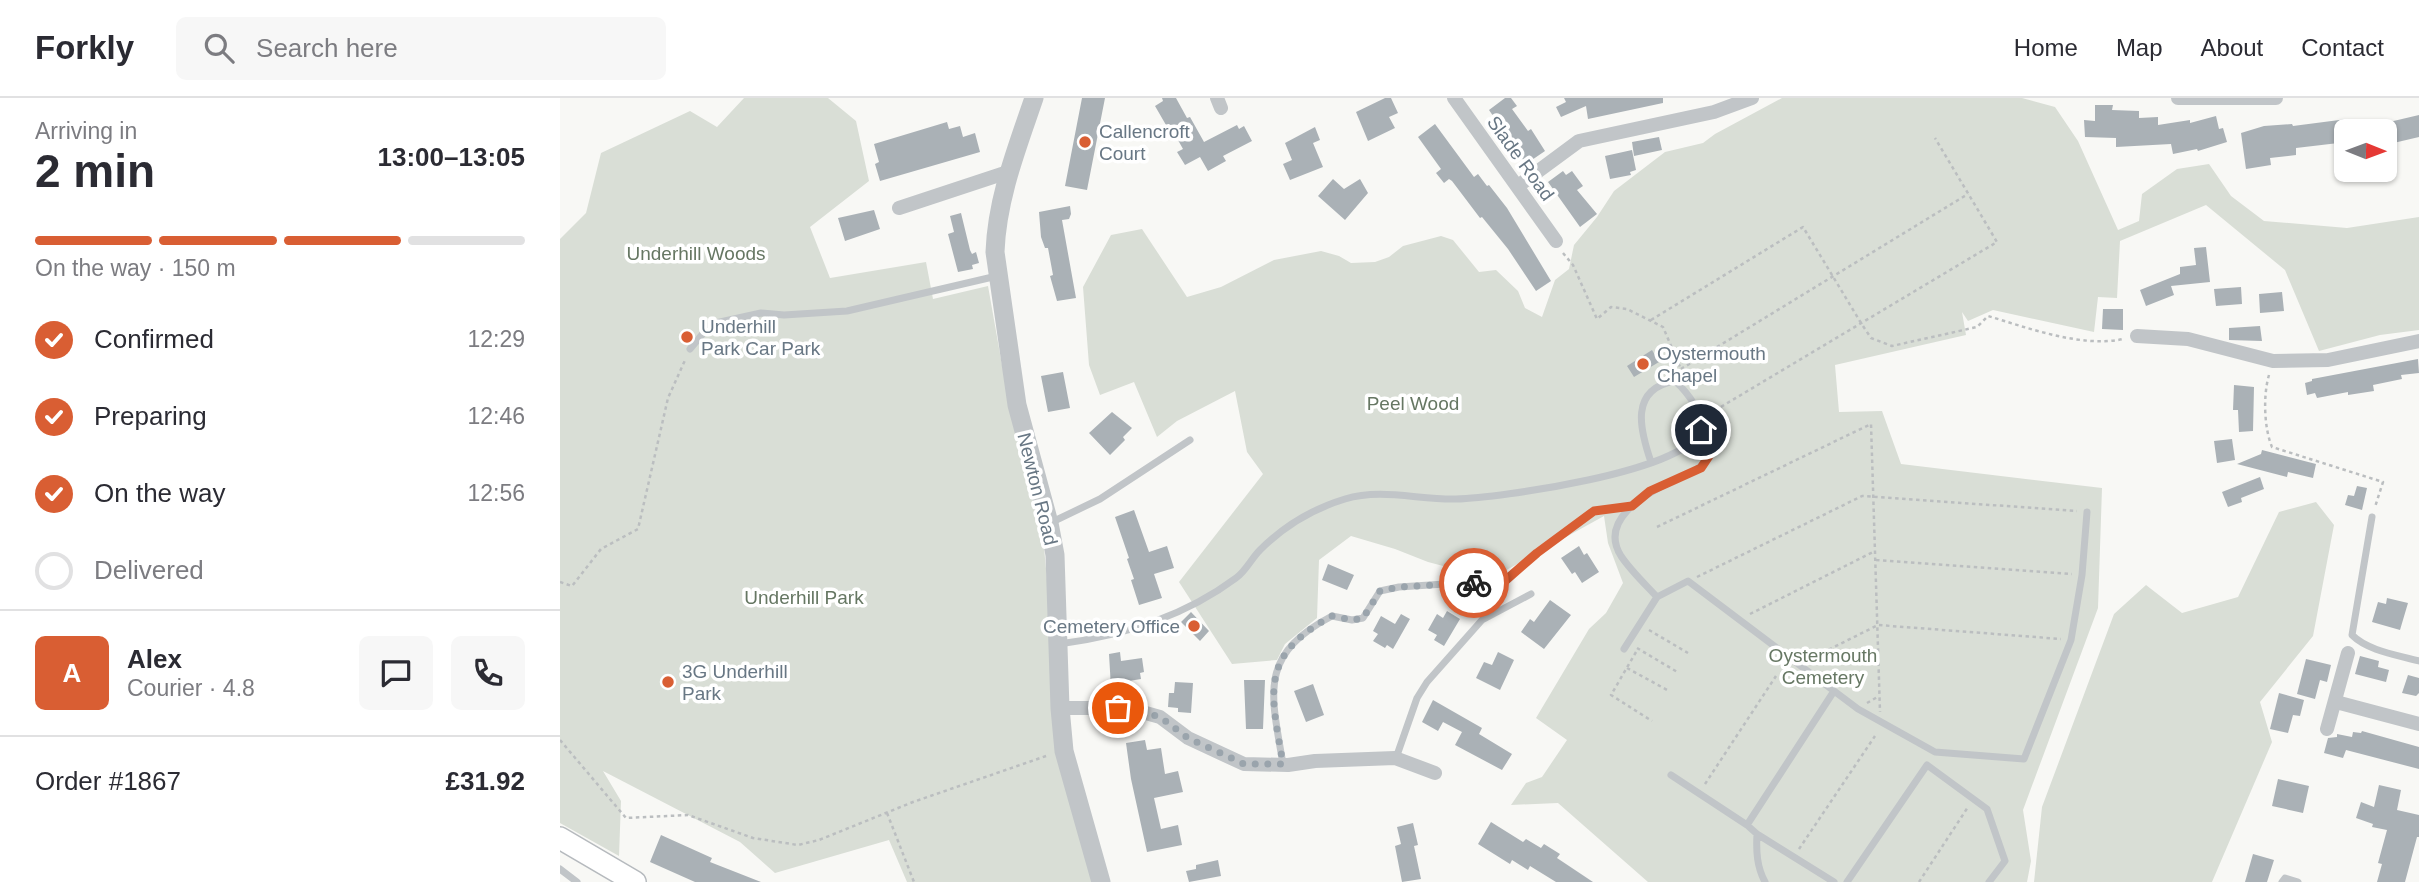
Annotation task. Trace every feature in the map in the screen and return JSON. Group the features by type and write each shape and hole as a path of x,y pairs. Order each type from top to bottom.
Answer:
{"main road":[{"path":"560,838 635,882"}],"street":[{"name":"Newton Road","path":"1034,98 1009,172 996,226 995,252 1017,405 1049,523 1056,565 1060,708 1064,751 1101,882"},
{"name":"Slade Road","path":"1454,98 1556,241"},
{"path":"1518,186 1579,141 1714,112 1752,98"},
{"path":"2178,98 2276,98"},
{"path":"899,208 1009,172"},
{"path":"2137,336 2188,339 2273,361 2328,360 2419,341"},
{"path":"2326,729 2348,653"},
{"path":"2336,702 2419,724"},
{"path":"1060,708 1128,708 1160,717 1188,738 1244,764 1395,758 1435,773"}],"lane":[{"path":"690,349 711,324 761,313 784,315 848,311 998,276"},
{"path":"1651,462 1643,439 1640,416 1646,398 1658,387 1675,381 1683,388 1701,418 1701,430 1709,456 1701,468 1650,491 1632,506 1616,525 1615,542 1621,556 1657,597"},
{"path":"1059,644 1088,640 1198,604 1239,576 1259,551 1295,520 1347,499 1390,494 1455,499 1538,490 1598,478 1651,462 1684,448 1701,430"},
{"path":"1049,523 1100,499 1190,440"},
{"path":"1283,764 1273,689 1284,656 1303,633 1332,616 1353,620 1363,618 1380,591 1399,587 1506,580 1537,553 1594,511 1632,506"},
{"path":"1626,646 1657,597 1688,581 1834,691 1881,722 1935,752 2024,760 2071,640 2082,575 2087,512"},
{"path":"2372,517 2352,635 2374,648 2419,661"},
{"path":"1395,758 1417,698 1427,682 1482,620 1531,594"},
{"path":"1747,825 1834,691"},
{"path":"1847,882 1935,752"},
{"path":"1927,765 1987,809 2005,861 1989,882"},
{"path":"1671,775 1757,834 1834,882"},
{"path":"1757,834 1758,862 1765,882"},
{"path":"560,869 577,882"},
{"path":"2282,882 2285,878 2298,882"}],"path":[{"path":"1701,418 1997,242 1936,138"},
{"path":"1565,256 1573,265 1597,319 1611,307 1627,309 1663,327 1681,369 1968,194"},
{"path":"1650,320 1803,227 1871,338 1892,346 1977,327 1989,316 2047,333 2106,343 2137,336"},
{"path":"560,582 572,586 601,549 638,529 668,398 690,349"},
{"path":"2273,361 2266,383 2267,436 2272,447 2383,482 2372,517"},
{"path":"1657,527 1871,424 1881,722"},
{"path":"1688,581 1862,496 2087,512"},
{"path":"1739,620 1875,551"},
{"path":"1876,560 2082,575"},
{"path":"1798,665 1878,625 2071,640"},
{"path":"1652,721 1611,695 1649,630 1688,653"},
{"path":"1626,646 1638,649 1679,673"},
{"path":"1627,668 1669,691"},
{"path":"1698,793 1776,676"},
{"path":"1794,857 1875,736"},
{"path":"560,740 626,818 688,815 753,838 798,845 819,840 887,813 1064,751"},
{"path":"1919,882 1973,799"},
{"path":"887,813 914,882"}],"green space":[{"name":"Underhill Park","path":"744,98 828,98 856,121 869,181 810,227 830,278 926,262 933,299 988,286 1002,365 1042,526 1053,644 1098,882 907,882 889,840 775,873 740,842 603,771 621,801 619,856 560,823 560,239 586,213 601,153 690,111 717,127"},
{"name":"Oystermouth Cemetery","path":"1782,98 2022,98 2055,107 2078,141 2118,230 2139,221 2142,194 2177,169 2209,164 2231,196 2264,221 2347,228 2419,217 2419,330 2380,335 2319,351 2285,270 2206,205 2120,241 2117,298 2098,297 2094,332 1993,310 1968,321 1962,312 1966,335 1835,365 1839,412 1882,411 1901,464 2102,488 2098,608 2023,810 2031,861 2027,882 1648,882 1558,803 1511,805 1526,783 1542,777 1567,740 1536,718 1589,629 1606,613 1623,583 1608,543 1604,516 1501,573 1477,575 1351,536 1319,560 1317,618 1285,644 1277,660 1232,664 1179,582 1263,474 1247,452 1235,391 1177,421 1157,437 1134,382 1100,395 1089,365 1083,287 1111,235 1142,229 1187,297 1221,287 1274,260 1321,251 1351,263 1375,262 1389,257 1403,246 1441,236 1453,240 1479,272 1496,270 1518,291 1525,308 1542,317 1555,280 1569,269 1574,245 1614,191 1665,152 1703,143"},
{"path":"2316,502 2334,525 2313,636 2260,702 2272,742 2212,882 2034,882 2042,807 2114,614 2146,585 2182,613 2238,597 2279,512"}],"building":[{"name":"Callencroft Court","path":"1082,98 1105,98 1087,190 1065,186"},
{"path":"1162,98 1176,98 1204,142 1237,125 1239,129 1244,126 1252,141 1223,156 1226,161 1208,171 1200,157 1185,165 1177,152 1183,149 1155,106 1163,101"},
{"path":"1385,98 1391,98 1398,113 1389,117 1395,128 1368,141 1356,112"},
{"path":"1505,98 1511,98 1517,106 1512,109 1528,131 1531,129 1545,151 1526,164 1489,110"},
{"path":"1564,98 1663,98 1663,103 1588,119 1586,106 1561,117 1556,107 1566,102"},
{"path":"2095,105 2113,105 2112,110 2139,111 2139,118 2158,117 2158,125 2190,120 2190,123 2216,116 2219,129 2223,128 2227,142 2198,151 2197,149 2173,154 2171,144 2116,147 2116,138 2085,137 2084,120 2095,121"},
{"path":"2419,115 2419,137 2398,142 2398,120"},
{"path":"2334,121 2334,144 2296,148 2296,155 2270,158 2271,165 2246,169 2241,133 2264,126 2293,126"},
{"path":"947,122 949,129 960,126 963,137 975,133 980,152 880,181 875,164 879,162 874,144"},
{"path":"1435,124 1474,177 1478,174 1507,208 1551,281 1536,291 1508,249 1452,181 1449,179 1444,183 1436,173 1441,169 1418,137"},
{"path":"1315,127 1320,140 1313,143 1323,167 1290,180 1283,164 1292,160 1285,143"},
{"path":"1659,137 1662,150 1634,156 1632,142"},
{"path":"1632,150 1636,170 1630,172 1631,175 1610,179 1605,156"},
{"path":"1563,171 1566,175 1572,171 1583,186 1577,190 1597,214 1580,227 1548,182"},
{"path":"1333,179 1344,189 1360,179 1368,193 1345,220 1318,196"},
{"path":"1070,206 1069,219 1062,220 1076,298 1057,301 1050,276 1053,275 1048,248 1045,248 1041,237 1039,212"},
{"path":"874,210 880,229 845,241 838,218"},
{"path":"961,213 970,250 972,254 976,252 979,263 972,265 973,269 958,272 948,234 954,232 950,216"},
{"path":"2206,247 2210,282 2171,286 2174,295 2146,306 2140,290 2180,274 2180,267 2196,265 2194,248"},
{"path":"2241,287 2242,304 2216,306 2214,289"},
{"path":"2282,292 2284,311 2260,313 2259,294"},
{"path":"2103,309 2123,309 2123,330 2102,329"},
{"path":"2260,326 2262,341 2229,340 2229,328"},
{"name":"Oystermouth Chapel","path":"1652,350 1659,362 1634,377 1627,366"},
{"path":"2418,359 2419,373 2401,375 2402,379 2373,385 2374,391 2348,395 2348,392 2317,398 2315,393 2307,395 2305,383 2312,379"},
{"path":"1063,372 1070,408 1048,412 1041,376"},
{"path":"2234,385 2254,387 2253,431 2239,432 2238,410 2233,410"},
{"path":"1112,412 1132,428 1123,437 1125,440 1110,455 1089,433"},
{"path":"2232,439 2235,460 2217,463 2214,441"},
{"path":"2262,450 2316,464 2313,478 2288,472 2287,477 2237,464 2261,454"},
{"path":"2260,477 2264,489 2241,498 2242,502 2228,507 2222,492"},
{"path":"2357,486 2367,488 2362,510 2345,505 2348,495 2354,496"},
{"path":"1134,510 1149,552 1167,546 1174,568 1154,574 1162,598 1139,605 1131,580 1134,579 1127,559 1129,558 1115,517"},
{"path":"1579,546 1599,572 1582,583 1561,558"},
{"path":"1328,564 1354,575 1347,590 1322,580"},
{"path":"2387,598 2408,603 2400,630 2372,622 2378,602 2386,604"},
{"path":"1550,600 1571,615 1544,649 1521,632 1530,619 1534,622"},
{"path":"1447,611 1460,619 1444,646 1434,640 1437,635 1428,630 1437,614 1443,618"},
{"name":"Cemetery Office","path":"1191,612 1209,631 1200,641 1181,622"},
{"path":"1401,614 1410,619 1393,649 1373,641 1378,634 1373,631 1381,616 1395,624"},
{"path":"1120,652 1121,661 1142,658 1144,672 1140,673 1141,679 1129,681 1130,685 1111,688 1109,654"},
{"path":"1498,652 1514,660 1500,690 1476,678 1484,662 1492,665"},
{"path":"2360,656 2379,661 2378,667 2389,670 2386,682 2355,674"},
{"path":"2306,659 2331,665 2327,682 2320,680 2315,699 2297,694"},
{"path":"2408,675 2419,678 2419,693 2416,696 2402,693"},
{"path":"1244,680 1265,680 1263,729 1246,729"},
{"path":"1175,682 1193,683 1191,713 1178,712 1178,708 1168,707 1169,693 1174,693"},
{"path":"1313,684 1324,715 1306,722 1294,691"},
{"path":"2279,693 2304,700 2300,716 2293,715 2288,733 2270,729"},
{"path":"1433,700 1482,728 1479,734 1512,754 1502,770 1455,745 1462,732 1443,722 1438,731 1422,722"},
{"path":"2362,731 2419,747 2419,769 2346,750 2343,758 2324,753 2328,738 2337,737 2337,734 2352,737 2353,732"},
{"path":"1145,740 1147,750 1161,748 1165,774 1178,771 1183,792 1154,798 1161,829 1178,825 1182,845 1147,852 1126,743"},
{"path":"2278,779 2309,786 2303,813 2272,806"},
{"path":"2379,785 2401,790 2397,810 2419,815 2419,837 2405,882 2377,882 2382,864 2378,863 2387,830 2372,827 2373,824 2356,818 2361,802 2374,807"},
{"path":"1491,822 1523,842 1526,839 1541,848 1544,844 1560,854 1557,858 1593,882 1556,882 1530,866 1528,870 1512,860 1510,864 1478,844"},
{"path":"1413,823 1418,845 1414,846 1421,879 1402,882 1395,846 1401,844 1397,827"},
{"path":"661,835 712,858 710,862 761,882 695,882 650,862"},
{"path":"2253,854 2274,860 2267,882 2245,882"},
{"path":"1218,860 1221,876 1189,882 1186,871 1196,869 1196,865"}],"way so far":[{"path":"1118,708 1160,717 1188,738 1244,764 1283,764 1273,689 1284,656 1303,633 1332,616 1353,620 1363,618 1380,591 1399,587 1474,583"}],"place":[{"name":"Callencroft Court","path":"1085,142"},
{"name":"Underhill Park Car Park","path":"687,337"},
{"name":"Oystermouth Chapel","path":"1643,364"},
{"name":"Cemetery Office","path":"1194,626"},
{"name":"3G Underhill Park","path":"668,682"}],"route":[{"path":"1474,583 1506,580 1537,553 1594,511 1632,506 1650,491 1701,468 1709,456 1701,430"}],"park label":[{"name":"Underhill Woods","path":"696,253"},
{"name":"Peel Wood","path":"1413,403"}]}
